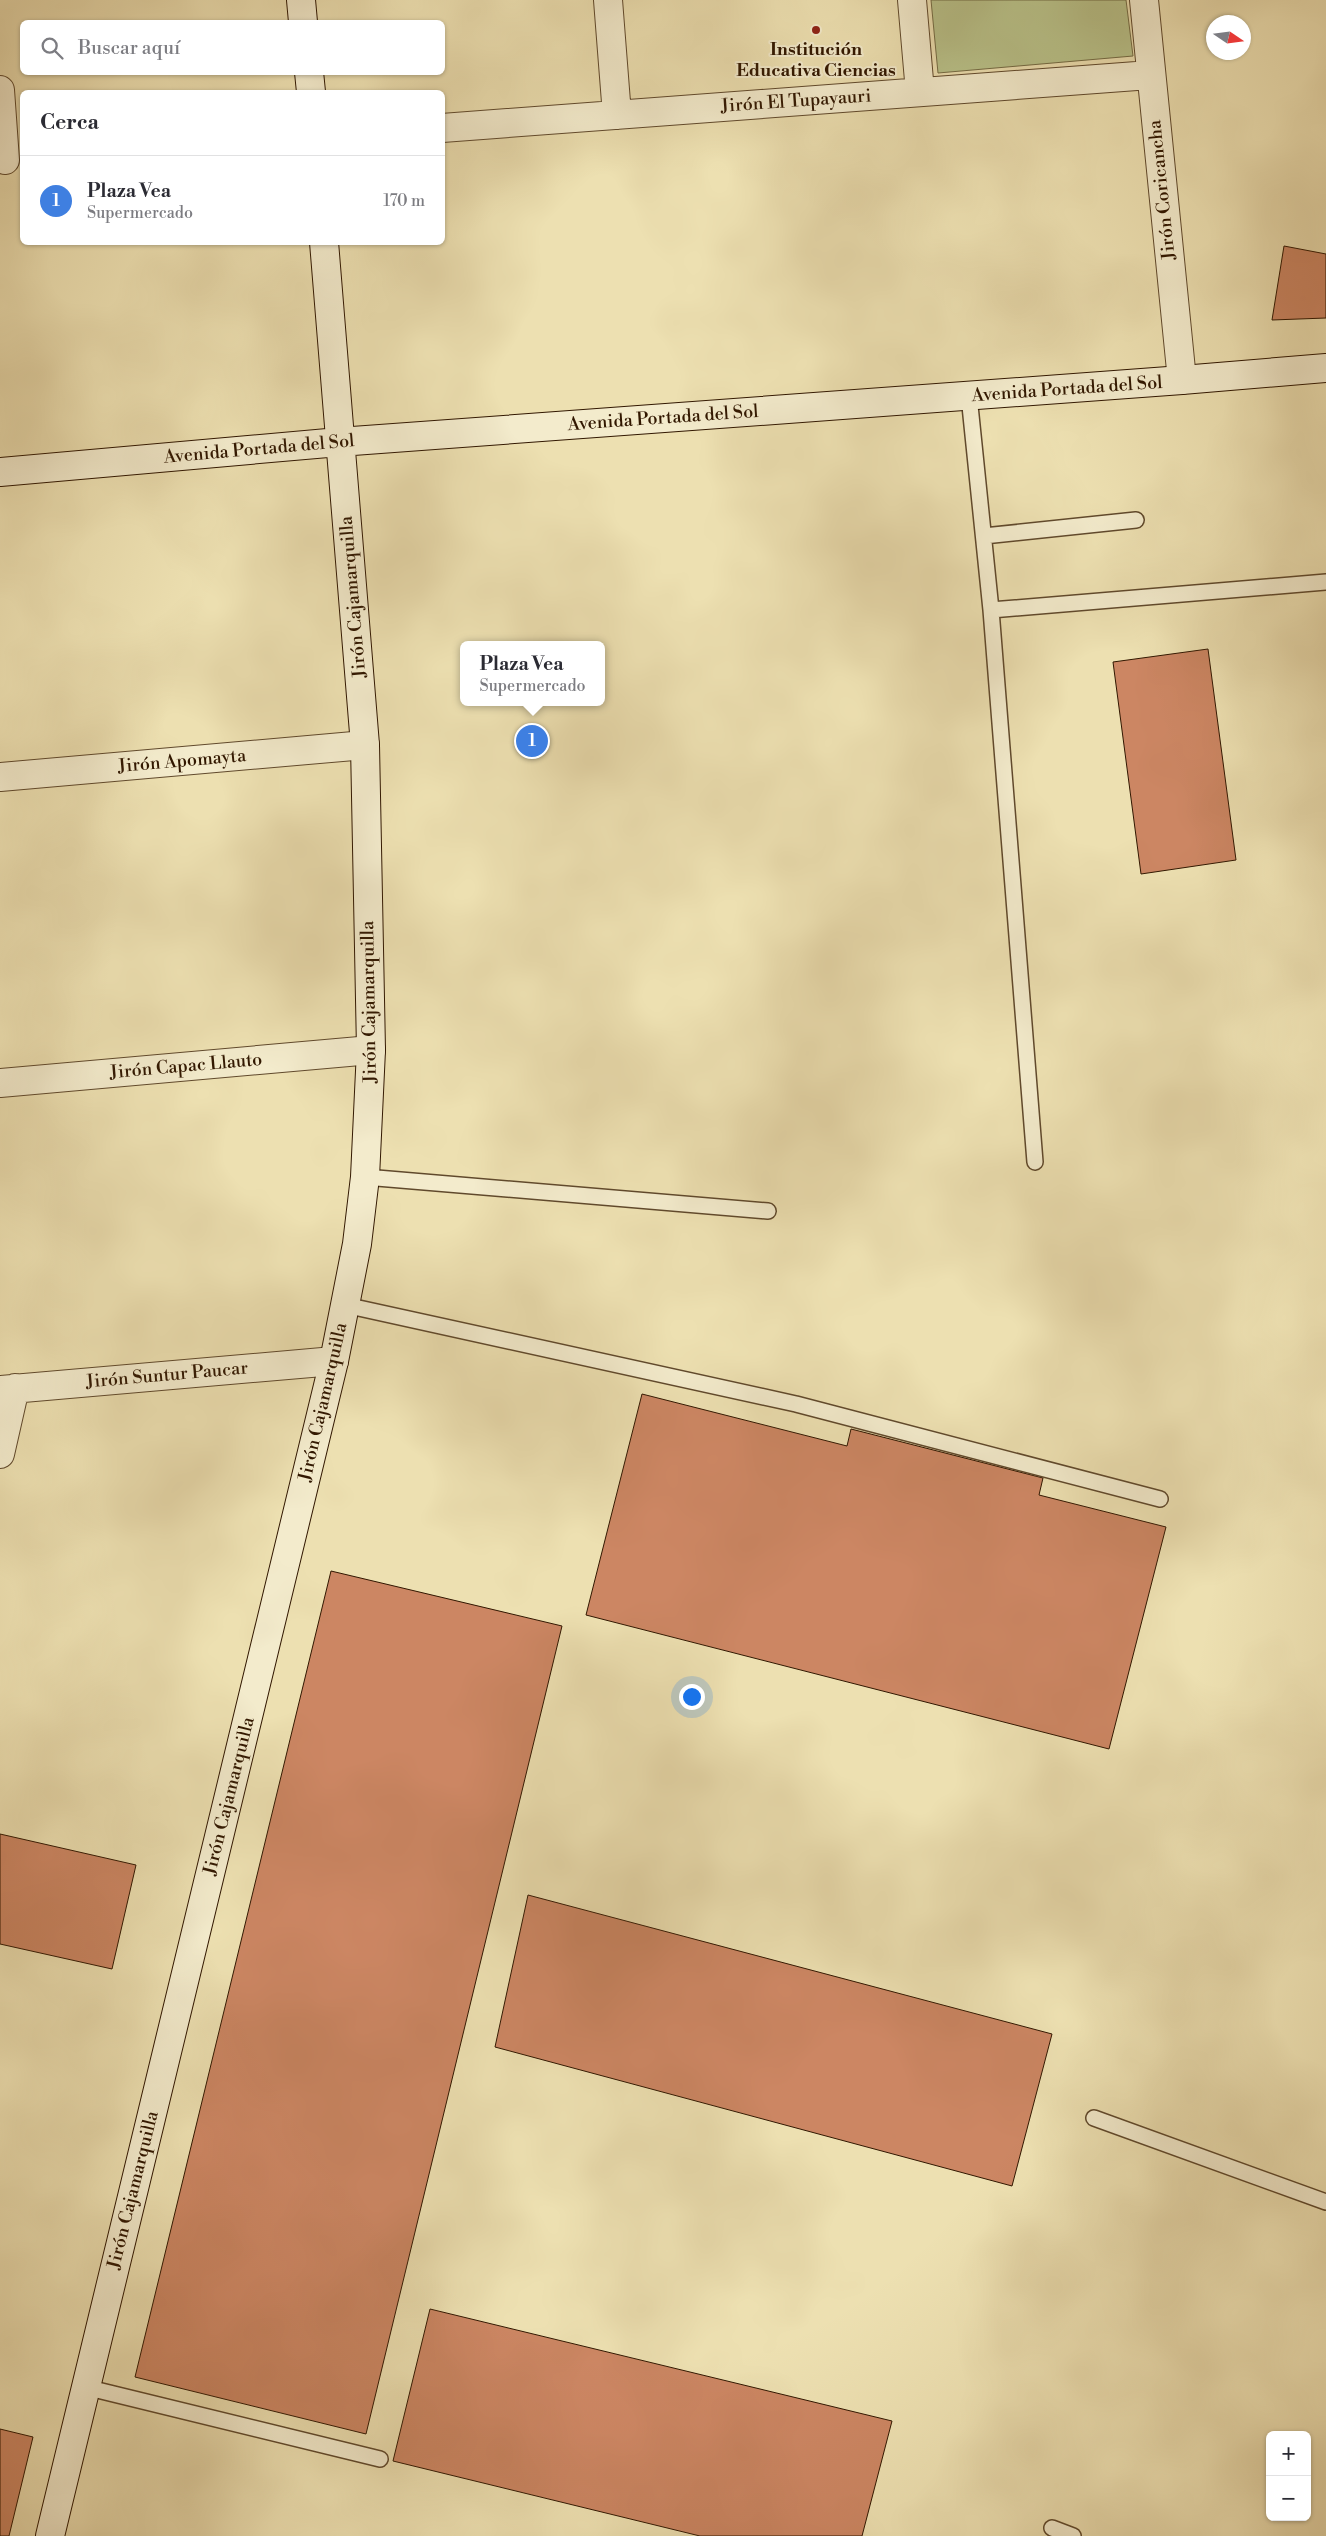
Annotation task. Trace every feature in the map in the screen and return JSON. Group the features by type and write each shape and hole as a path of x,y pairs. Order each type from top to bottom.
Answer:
{"street":[{"path":"301,0 303,20"},
{"path":"608,0 617,115"},
{"path":"912,0 920,92"},
{"name":"Jirón Coricancha","path":"1144,0 1182,380"},
{"path":"309,75 311,90"},
{"name":"Jirón El Tupayauri","path":"445,128 1150,75"},
{"path":"0,90 9,160"},
{"name":"Jirón Cajamarquilla","path":"50,2536 334,1361 357,1244 370,1120 372,1050 365,745 324,245"},
{"name":"Avenida Portada del Sol","path":"0,472 339,442 1326,368"},
{"name":"Jirón Apomayta","path":"0,777 365,745"},
{"name":"Jirón Capac Llauto","path":"0,1083 372,1050"},
{"name":"Jirón Suntur Paucar","path":"8,1389 334,1361"},
{"path":"0,1454 8,1389"}],"lane":[{"path":"969,396 991,610 1035,1162"},
{"path":"984,536 1136,520"},
{"path":"991,610 1326,582"},
{"path":"365,1177 768,1211"},
{"path":"345,1305 796,1404 1160,1499"},
{"path":"1094,2118 1326,2202"},
{"path":"85,2387 380,2459"},
{"path":"1052,2528 1073,2536"}],"green space":[{"path":"931,0 1126,0 1133,56 938,73"}],"building":[{"path":"1284,246 1326,254 1326,318 1272,320"},
{"path":"1208,649 1236,860 1141,874 1113,662"},
{"path":"642,1394 847,1446 851,1429 1043,1478 1039,1495 1166,1527 1109,1749 586,1615"},
{"path":"331,1571 562,1626 366,2434 135,2377"},
{"path":"0,1834 136,1865 112,1969 0,1944"},
{"path":"528,1895 1052,2034 1012,2186 495,2047"},
{"path":"430,2309 892,2421 862,2536 700,2536 393,2461"},
{"path":"0,2429 33,2437 9,2536 0,2536"}],"place":[{"name":"Institución Educativa Ciencias","path":"816,30"},
{"name":"Plaza Vea","path":"532,741"}]}
